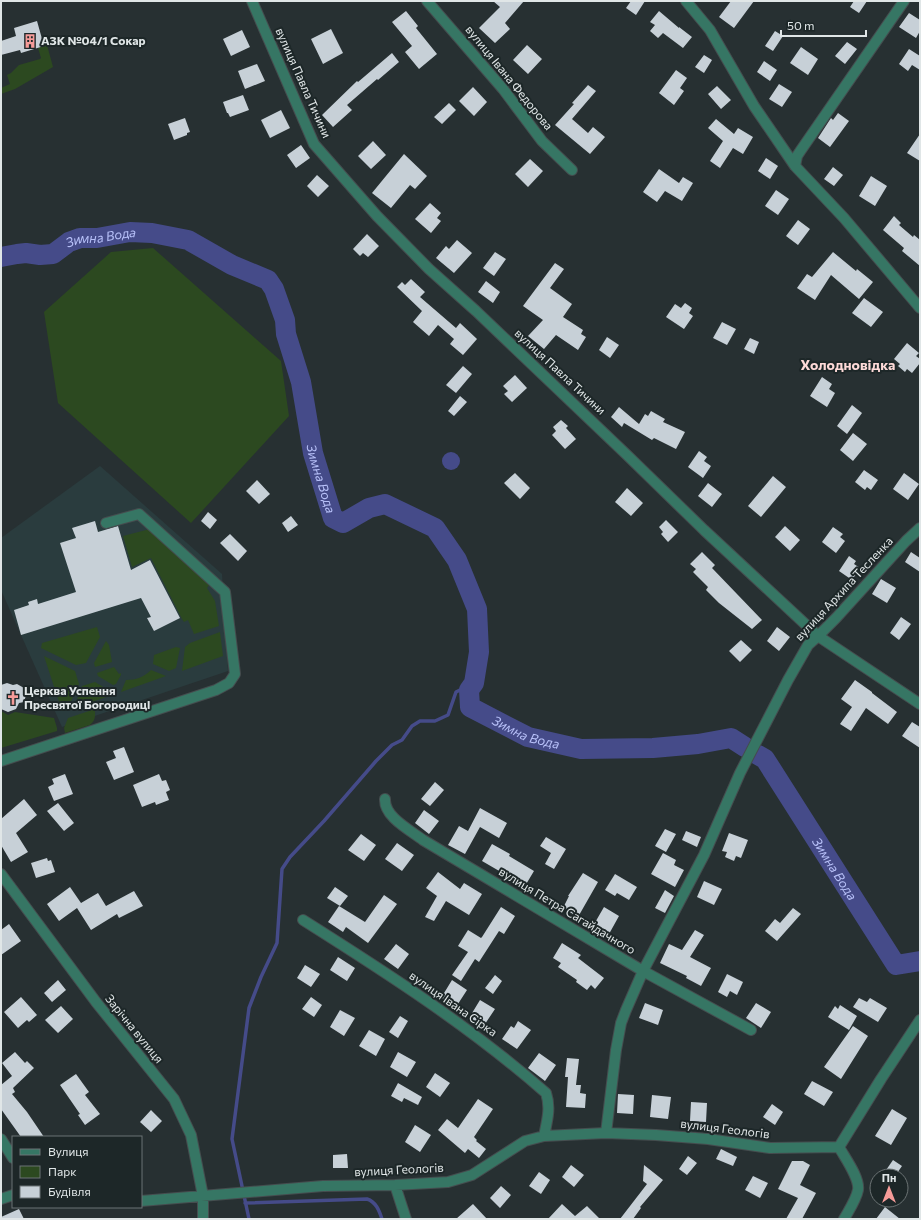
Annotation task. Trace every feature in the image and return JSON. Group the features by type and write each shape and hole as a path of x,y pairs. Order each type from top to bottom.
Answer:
{"street":[{"name":"вулиця Павла Тичини","path":"252,1 314,144 377,216 429,269 476,310 628,454 704,530 818,636 920,704"},
{"name":"вулиця Івана Федорова","path":"428,1 503,90 542,141 572,170"},
{"path":"686,1 710,30 754,106 795,166 844,218 920,308"},
{"path":"795,166 797,156 904,1"},
{"path":"1,761 216,690 230,684 235,674 225,592 138,514 106,523"},
{"name":"вулиця Архипа Тесленка","path":"606,1133 616,1050 621,1023 643,971 704,855 740,773 788,680 808,645 920,528"},
{"name":"вулиця Петра Сагайдачного","path":"385,799 387,811 395,819 423,840 643,971 751,1030"},
{"name":"Зарічна вулиця","path":"1,874 96,1002 174,1099 191,1135 203,1196 203,1219"},
{"name":"вулиця Івана Сірка","path":"303,920 378,967 453,1019 503,1056 546,1093 549,1101 549,1113 544,1136"},
{"path":"844,1219 856,1197 858,1183 839,1147 920,1020"},
{"name":"вулиця Геологів","path":"142,1201 322,1186 395,1185 448,1182 472,1175 525,1141 544,1136 606,1133 708,1139 770,1148 839,1147"},
{"path":"1,1139 12,1156"},
{"path":"395,1185 406,1219"},
{"path":"1,1199 12,1195"}],"shaded area":[{"path":"100,466 222,574 228,671 62,727 1,590 1,538"}],"green space":[{"path":"47,45 53,67 15,89 1,94 1,88 10,84 7,75 19,65 40,59 38,48"},
{"path":"153,248 281,361 289,416 191,523 58,403 44,312 111,252"},
{"path":"150,529 210,584 207,588 215,601 219,626 194,634 188,620 184,622 182,619 151,558 132,567 123,536"},
{"path":"97,627 100,637 86,663 76,665 41,648 42,643"},
{"path":"220,632 223,656 182,671 185,647 190,643"},
{"path":"106,641 109,645 112,662 95,667 94,663"},
{"path":"176,647 180,648 176,668 169,671 153,664 154,655"},
{"path":"44,656 75,671 79,684 67,710 62,711"},
{"path":"114,667 119,674 121,673 116,684 113,685 98,676 97,673"},
{"path":"151,670 166,676 121,692 126,680 140,678"},
{"path":"95,682 115,694 74,708 82,686"},
{"path":"95,709 94,720 90,725 65,733 64,728 68,718"},
{"path":"1,711 8,715 15,712 54,718 57,731 1,748"}],"water":[{"path":"451,452 457,455 460,461 457,467 451,470 445,467 442,461 445,455"}],"building":[{"path":"493,1 524,1 505,23 510,29 495,43 479,28 500,7"},
{"path":"631,1 645,1 636,15 626,8"},
{"path":"731,1 754,1 734,28 719,17"},
{"path":"854,1 867,1 859,13 850,7"},
{"path":"406,11 418,26 416,28 437,54 419,69 405,52 412,46 392,22"},
{"path":"659,11 692,37 683,48 663,33 658,38 650,31 655,25 650,22"},
{"path":"909,13 920,20 920,31 916,38 899,27"},
{"name":"АЗК №04/1 Сокар","path":"37,21 44,46 21,53 20,50 1,55 1,41 16,36 14,28"},
{"path":"331,29 343,53 323,64 311,39"},
{"path":"242,30 250,47 231,56 223,39"},
{"path":"775,31 783,36 773,51 765,46"},
{"path":"847,42 857,49 845,64 835,56"},
{"path":"527,45 542,59 528,74 513,60"},
{"path":"801,47 818,59 808,75 790,63"},
{"path":"909,49 920,56 920,70 912,65 908,71 899,64"},
{"path":"392,53 399,62 347,105 352,110 333,127 322,115 357,81 358,82"},
{"path":"704,55 712,60 704,73 695,67"},
{"path":"764,61 777,70 770,81 757,72"},
{"path":"257,64 265,81 245,89 238,71"},
{"path":"676,70 687,78 680,88 684,91 674,105 659,93"},
{"path":"779,84 792,92 782,107 769,99"},
{"path":"588,85 596,91 572,119 588,133 593,127 605,137 590,154 555,125 574,104 572,103"},
{"path":"717,86 731,100 721,109 708,94"},
{"path":"473,87 487,102 474,116 459,101"},
{"path":"243,95 249,110 230,117 223,102"},
{"path":"449,103 456,110 442,124 434,117"},
{"path":"281,110 290,128 270,138 261,120"},
{"path":"838,113 849,121 830,147 818,138 831,118 833,120"},
{"path":"185,118 190,132 187,133 187,135 174,140 168,124"},
{"path":"716,119 734,134 738,128 753,137 743,154 733,148 720,168 710,161 723,141 708,128"},
{"path":"920,134 920,161 907,153"},
{"path":"373,141 386,155 371,169 358,156"},
{"path":"301,145 310,158 296,168 287,155"},
{"path":"404,154 427,176 415,189 410,185 391,208 372,193"},
{"path":"766,158 778,166 770,179 758,171"},
{"path":"530,159 543,171 528,187 515,174"},
{"path":"833,167 843,175 834,186 824,179"},
{"path":"659,169 679,183 683,177 693,183 682,201 665,191 657,202 643,192"},
{"path":"317,175 329,186 318,197 307,186"},
{"path":"871,176 887,186 875,206 859,196"},
{"path":"776,190 789,199 778,215 765,206"},
{"path":"430,203 441,213 437,218 441,221 431,233 415,219"},
{"path":"894,216 901,223 899,225 913,237 914,235 920,240 920,266 902,251 904,248 883,230"},
{"path":"798,220 810,229 798,245 786,236"},
{"path":"367,234 379,246 368,257 363,253 360,256 353,249"},
{"path":"457,240 472,253 454,273 436,258 446,246 449,249"},
{"path":"495,252 506,259 494,276 483,268"},
{"path":"833,252 856,271 857,269 873,282 859,299 831,275 815,300 797,288 807,274 812,277"},
{"path":"555,263 564,269 550,288 572,304 563,317 583,330 581,334 586,337 578,350 556,335 544,349 528,336 543,320 523,306"},
{"path":"411,279 425,292 420,297 456,328 460,323 477,339 463,355 450,344 454,339 438,325 429,336 413,322 422,311 397,287 402,282 405,285"},
{"path":"486,281 500,292 493,303 478,292"},
{"path":"864,298 883,312 871,327 852,313"},
{"path":"685,303 692,308 689,313 693,316 684,329 666,317 675,304 681,308"},
{"path":"722,322 736,329 727,345 713,338"},
{"path":"607,337 619,345 610,358 599,350"},
{"path":"750,338 759,342 754,354 744,349"},
{"path":"907,343 919,353 916,356 920,359 920,363 912,373 907,369 905,372 898,366 900,364 894,359"},
{"path":"463,366 472,374 456,393 446,385"},
{"path":"515,375 527,388 512,402 504,394 508,391 503,386"},
{"path":"822,377 832,384 829,389 835,393 827,407 810,396"},
{"path":"460,396 467,402 454,416 448,411"},
{"path":"852,405 862,413 847,434 837,426"},
{"path":"619,407 639,424 645,414 648,416 651,411 665,419 663,422 685,432 676,449 654,438 652,440 624,423 622,427 611,417"},
{"path":"561,420 568,426 566,428 576,439 565,449 552,435 556,431 553,427"},
{"path":"853,433 867,444 853,461 840,450"},
{"path":"699,451 707,457 704,461 711,466 703,478 688,467"},
{"path":"864,470 878,480 871,490 867,487 865,490 855,482"},
{"path":"515,473 530,488 520,499 504,483"},
{"path":"904,473 919,484 908,500 893,489"},
{"path":"773,476 786,487 761,517 748,506"},
{"path":"257,480 270,494 259,504 246,491"},
{"path":"708,483 722,494 712,507 698,496"},
{"path":"627,488 643,503 631,516 615,502"},
{"path":"208,512 217,520 210,529 201,521"},
{"path":"291,516 298,525 288,532 282,523"},
{"path":"666,520 678,532 668,542 661,534 663,532 659,527"},
{"path":"95,521 98,532 118,526 131,570 150,560 180,618 154,631 147,618 151,617 141,598 21,635 14,610 29,605 28,602 37,599 38,604 76,592 60,543 76,538 72,528"},
{"path":"785,526 800,540 790,551 775,537"},
{"path":"833,527 843,534 840,537 845,541 836,553 822,542"},
{"path":"230,534 247,551 238,561 220,543"},
{"path":"702,552 715,565 712,568 762,620 752,629 719,603 706,590 708,587 693,572 696,569 690,564"},
{"path":"911,552 920,558 920,572 905,562"},
{"path":"849,556 856,561 854,564 860,568 852,580 839,571"},
{"path":"881,579 896,588 887,603 872,594"},
{"path":"901,617 911,624 899,640 890,633"},
{"path":"777,627 790,637 779,651 767,641"},
{"path":"741,640 752,650 740,662 729,651"},
{"path":"855,680 897,712 888,724 866,708 851,731 840,724 852,707 841,699"},
{"name":"Церква Успення Пресвятої Богородиці","path":"7,683 13,685 17,684 24,688 26,695 24,702 19,703 16,709 8,712 1,709 1,685"},
{"path":"912,722 920,727 920,748 902,736"},
{"path":"124,747 134,772 114,780 106,762 116,758 113,751"},
{"path":"65,774 73,794 54,801 48,787 54,784 52,779"},
{"path":"159,774 162,781 166,780 170,790 166,792 169,800 156,805 155,802 142,807 133,785"},
{"path":"435,782 444,790 430,806 421,799"},
{"path":"24,799 37,815 16,833 28,852 11,862 1,845 1,819"},
{"path":"58,803 74,823 64,831 47,811"},
{"path":"480,808 507,823 499,838 480,827 465,854 448,845 459,826 468,831"},
{"path":"424,810 439,821 429,834 415,823"},
{"path":"665,829 676,834 666,852 655,846"},
{"path":"686,831 701,837 697,847 682,840"},
{"path":"729,833 748,840 741,858 736,856 734,861 725,857 727,852 722,851"},
{"path":"361,834 376,845 364,861 348,850"},
{"path":"546,837 566,849 554,869 545,864 551,853 540,846"},
{"path":"397,843 414,855 402,871 385,859"},
{"path":"492,844 510,854 509,856 534,871 525,886 482,861"},
{"path":"663,853 676,860 674,865 684,870 675,887 651,874"},
{"path":"47,858 48,861 51,860 55,872 36,878 31,863"},
{"path":"438,872 460,889 464,883 482,894 469,915 446,901 434,921 425,917 437,896 426,888"},
{"path":"583,873 598,882 578,917 563,908 568,896"},
{"path":"615,874 637,887 629,900 617,893 615,896 605,890"},
{"path":"704,881 722,889 714,905 697,897"},
{"path":"70,887 81,903 98,893 106,906 134,891 143,906 119,918 117,914 91,930 77,908 59,921 47,904"},
{"path":"335,887 348,896 340,906 327,898"},
{"path":"665,890 674,896 665,913 655,908"},
{"path":"384,895 397,904 368,943 346,927 343,932 328,922 339,906 365,922"},
{"path":"501,907 515,916 504,934 499,931 479,962 475,959 461,981 452,975 468,952 458,946 468,930 481,938"},
{"path":"604,907 619,916 609,934 593,926"},
{"path":"793,908 801,914 777,941 765,931 775,919 780,923"},
{"path":"9,924 21,941 1,955 1,930"},
{"path":"695,930 704,935 690,957 711,968 701,986 686,978 687,976 660,963 669,944 682,950"},
{"path":"562,943 581,955 578,958 604,978 595,989 591,985 587,990 576,982 577,980 558,967 561,963 553,958"},
{"path":"396,944 409,954 398,969 384,959"},
{"path":"338,957 355,968 347,981 330,970"},
{"path":"305,965 320,974 311,987 297,978"},
{"path":"727,974 743,982 737,995 730,991 727,997 718,992"},
{"path":"495,975 502,981 493,994 485,988"},
{"path":"58,980 66,990 52,1002 44,993"},
{"path":"452,980 467,990 456,1007 441,998"},
{"path":"21,997 37,1015 29,1022 27,1020 18,1028 4,1012"},
{"path":"311,997 322,1005 314,1017 302,1009"},
{"path":"859,998 867,1002 870,998 887,1008 878,1022 853,1007"},
{"path":"480,1000 495,1009 483,1027 469,1018"},
{"path":"645,1003 663,1010 658,1025 639,1018"},
{"path":"756,1003 771,1012 761,1028 746,1018"},
{"path":"840,1005 857,1016 849,1030 828,1017 835,1006 838,1009"},
{"path":"61,1006 73,1019 58,1033 45,1020"},
{"path":"340,1010 355,1018 344,1036 330,1027"},
{"path":"400,1016 408,1021 398,1038 389,1032"},
{"path":"518,1021 531,1030 517,1049 502,1039 511,1026 514,1028"},
{"path":"853,1026 868,1036 841,1079 824,1067"},
{"path":"369,1030 385,1039 376,1056 359,1046"},
{"path":"15,1052 25,1063 27,1061 34,1068 13,1088 15,1092 12,1094 27,1112 43,1136 20,1136 1,1109 1,1085 12,1076 2,1063"},
{"path":"398,1052 416,1062 407,1077 390,1067"},
{"path":"539,1053 556,1065 545,1081 528,1068"},
{"path":"567,1058 579,1059 576,1085 581,1085 580,1093 586,1094 585,1108 566,1107 568,1077 565,1077"},
{"path":"435,1073 450,1083 440,1097 426,1087"},
{"path":"76,1074 89,1092 85,1095 100,1114 85,1125 78,1115 80,1114 60,1085"},
{"path":"812,1081 833,1092 824,1106 804,1094"},
{"path":"398,1083 422,1097 418,1105 404,1098 402,1102 391,1096"},
{"path":"618,1094 634,1095 633,1114 617,1113"},
{"path":"652,1095 671,1097 668,1119 650,1117"},
{"path":"478,1099 493,1109 474,1137 477,1140 476,1141 486,1149 479,1158 468,1149 465,1153 438,1130 447,1119 458,1128"},
{"path":"691,1102 707,1103 706,1122 690,1121"},
{"path":"772,1104 783,1112 775,1125 763,1117"},
{"path":"892,1109 907,1118 891,1145 875,1136"},
{"path":"151,1110 162,1121 151,1132 140,1122"},
{"path":"415,1125 431,1135 420,1152 405,1142"},
{"path":"721,1149 737,1157 733,1166 716,1159"},
{"path":"347,1154 348,1168 333,1168 333,1155"},
{"path":"688,1156 697,1163 687,1175 679,1169"},
{"path":"893,1160 902,1166 901,1168 888,1168"},
{"path":"792,1161 803,1161 810,1165 800,1185 816,1193 802,1219 786,1219 798,1198 778,1189"},
{"path":"571,1165 584,1175 574,1187 562,1177"},
{"path":"644,1165 663,1180 640,1207 641,1208 633,1219 620,1219 647,1184 643,1181"},
{"path":"539,1172 550,1180 541,1194 529,1186"},
{"path":"753,1176 768,1183 760,1198 745,1190"},
{"path":"501,1186 511,1195 500,1208 490,1198"},
{"path":"473,1204 487,1219 456,1219"},
{"path":"562,1204 575,1216 587,1206 600,1219 548,1219"},
{"path":"884,1208 886,1208 900,1219 876,1219"},
{"path":"19,1209 24,1219 1,1219 1,1217"}],"waterway":[{"name":"Зимна Вода","path":"1,257 26,253 40,255 53,254 69,242 80,238 97,238 130,232 152,233 188,240 232,265 268,280 274,289 285,320 286,334 301,382 313,453 333,518 343,523 369,508 385,504 435,528 457,560 477,609 479,652 474,683 469,690 470,707 528,737 581,749 653,748 698,744 731,738 745,747"},
{"path":"249,1219 232,1139 249,1008 261,977 277,943 282,869 290,857 392,745 402,740 412,726 420,721 435,721 448,715 456,692 474,683"},
{"name":"Зимна Вода","path":"758,755 765,759 896,965 920,961"},
{"path":"245,1203 367,1199 375,1204 382,1219"}],"place":[{"name":"АЗК №04/1 Сокар","path":"30,41"},
{"name":"Церква Успення Пресвятої Богородиці","path":"13,698"}],"district":[{"name":"Холодновідка","path":"848,365"}]}
